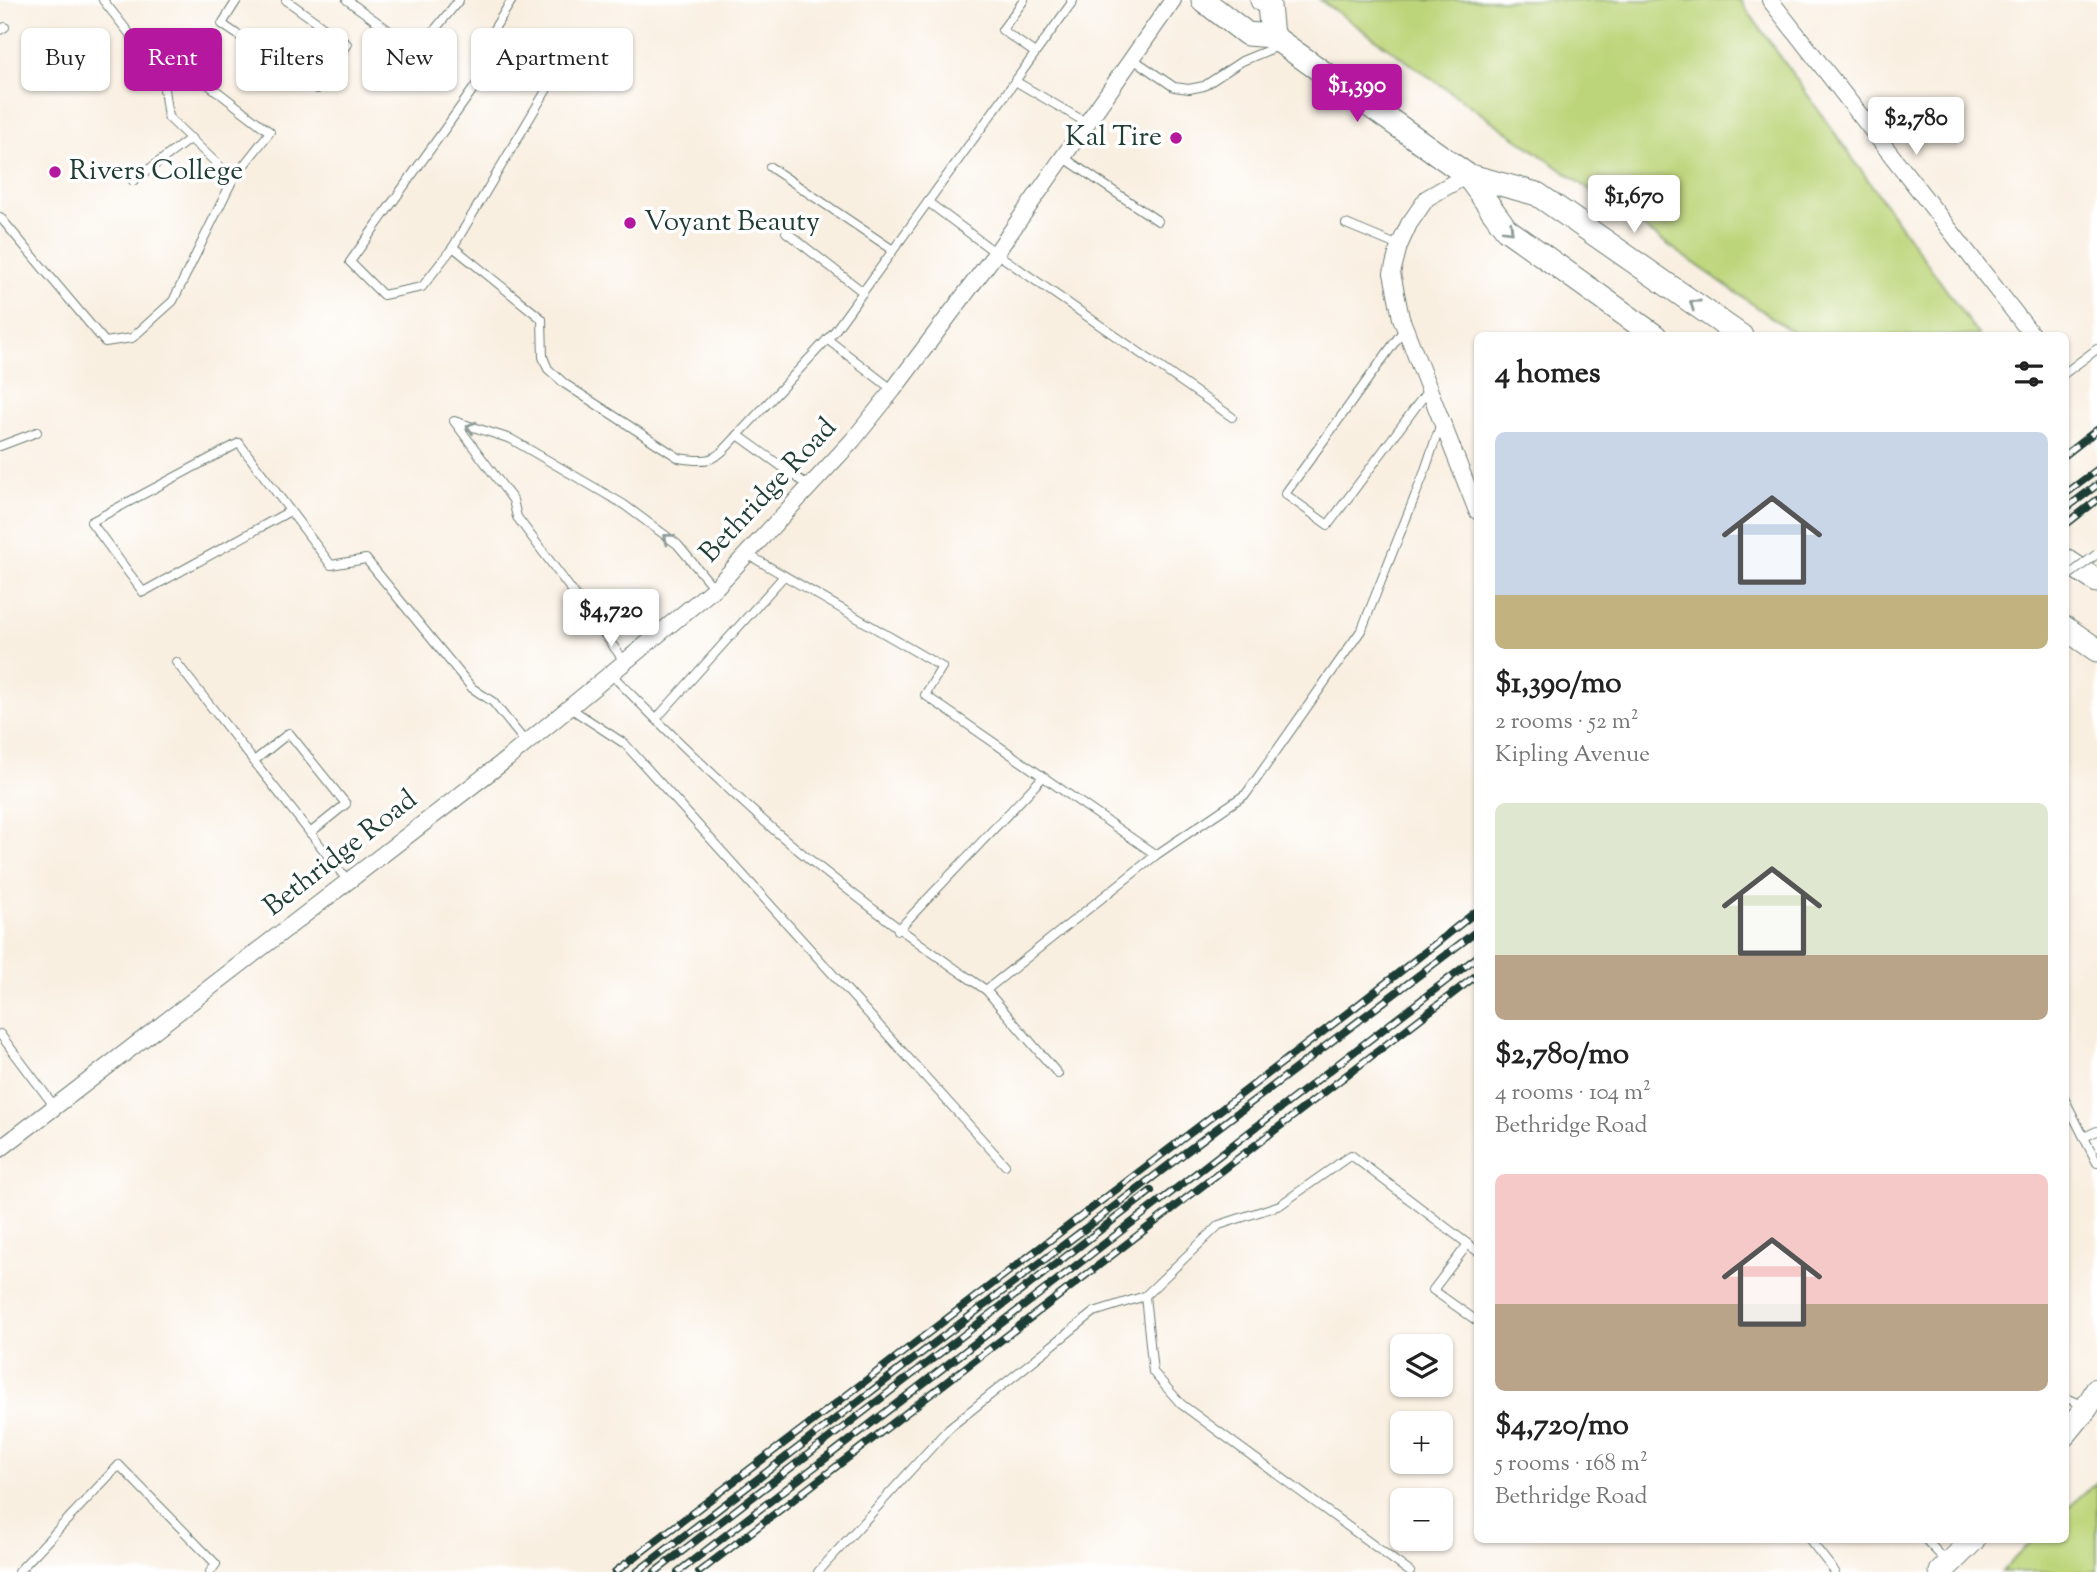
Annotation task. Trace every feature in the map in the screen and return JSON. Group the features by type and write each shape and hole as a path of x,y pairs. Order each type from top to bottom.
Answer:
{"main road":[{"path":"1203,0 1247,34 1278,41 1467,175 1506,229 1649,332"},
{"path":"1262,0 1269,5 1278,41"},
{"path":"1467,175 1537,194 1735,332"},
{"path":"2069,563 2097,581"},
{"path":"2069,631 2097,650"},
{"path":"2069,1430 2094,1404"},
{"path":"1945,1568 1970,1543"}],"street":[{"name":"Bethridge Road","path":"0,1149 526,743 714,588 853,440 996,253 1173,0"},
{"path":"1770,0 2030,332"},
{"path":"1467,175 1427,198 1409,224 1399,246 1392,273 1401,318 1473,489"}],"lane":[{"path":"103,0 125,28"},
{"path":"237,0 222,24 317,89 347,44 286,0"},
{"path":"348,0 410,45 424,43 458,0"},
{"path":"494,28 512,0"},
{"path":"1024,0 1002,30 1035,53"},
{"path":"453,247 542,319 543,356 548,369 679,457 698,461 719,456 827,339 1073,1 1071,0"},
{"path":"1133,59 1174,87 1189,89 1204,86 1278,41"},
{"path":"1015,81 1087,123"},
{"path":"164,91 168,117 233,179"},
{"path":"0,217 104,342 132,338 173,301 233,179 270,132 217,91"},
{"path":"472,91 350,262 383,295 422,287 453,247 546,91"},
{"path":"133,181 191,138"},
{"path":"1063,157 1158,221"},
{"path":"770,167 893,250"},
{"path":"928,202 996,253 1232,417"},
{"path":"1346,223 1399,246"},
{"path":"786,232 863,292"},
{"path":"1405,328 1285,494 1328,525 1430,388"},
{"path":"827,339 892,390"},
{"path":"2069,370 2097,349"},
{"path":"986,990 1156,855 1246,794 1362,629 1423,476 1442,420"},
{"path":"625,662 517,517 513,500 454,421 511,439 623,504 677,544 714,588"},
{"path":"0,446 37,432"},
{"path":"738,435 810,486"},
{"path":"290,511 143,592 91,522 239,443 331,565 366,559 472,688 493,702 526,743"},
{"path":"747,554 942,667 925,695 1156,855"},
{"path":"2069,575 2097,554"},
{"path":"656,719 784,576"},
{"path":"176,662 348,881"},
{"path":"611,674 773,828 898,930 986,990 1058,1074"},
{"path":"570,708 625,744 1005,1165"},
{"path":"254,761 289,733 346,804 310,833"},
{"path":"898,930 1043,777"},
{"path":"0,1034 55,1107"},
{"path":"2069,1108 2097,1163"},
{"path":"2084,1137 2097,1130"},
{"path":"818,1572 949,1428 1094,1312 1145,1296 1219,1225 1280,1205 1351,1155 1474,1249"},
{"path":"1468,1244 1433,1290 1474,1319"},
{"path":"1145,1296 1153,1372 1181,1404 1409,1572"},
{"path":"2069,1397 2094,1404"},
{"path":"18,1572 119,1465 216,1564 210,1572"},
{"path":"1812,1543 1835,1572"},
{"path":"1928,1543 1945,1568"}],"green space":[{"path":"1320,0 1740,0 1976,332 1792,332"},
{"path":"2097,1482 2097,1572 2001,1572 2030,1543 2069,1543 2069,1507"}],"railway":[{"path":"2069,452 2097,430"},
{"path":"2069,491 2097,470"},
{"path":"2069,506 2097,485"},
{"path":"2069,522 2097,500"},
{"path":"615,1572 1474,913"},
{"path":"637,1572 1474,933"},
{"path":"678,1572 1474,959"},
{"path":"699,1572 1474,977"},
{"path":"655,1572 1151,1191"}],"place":[{"name":"Kal Tire","path":"1176,138"},
{"name":"Rivers College","path":"55,172"},
{"name":"Voyant Beauty","path":"630,223"}]}
